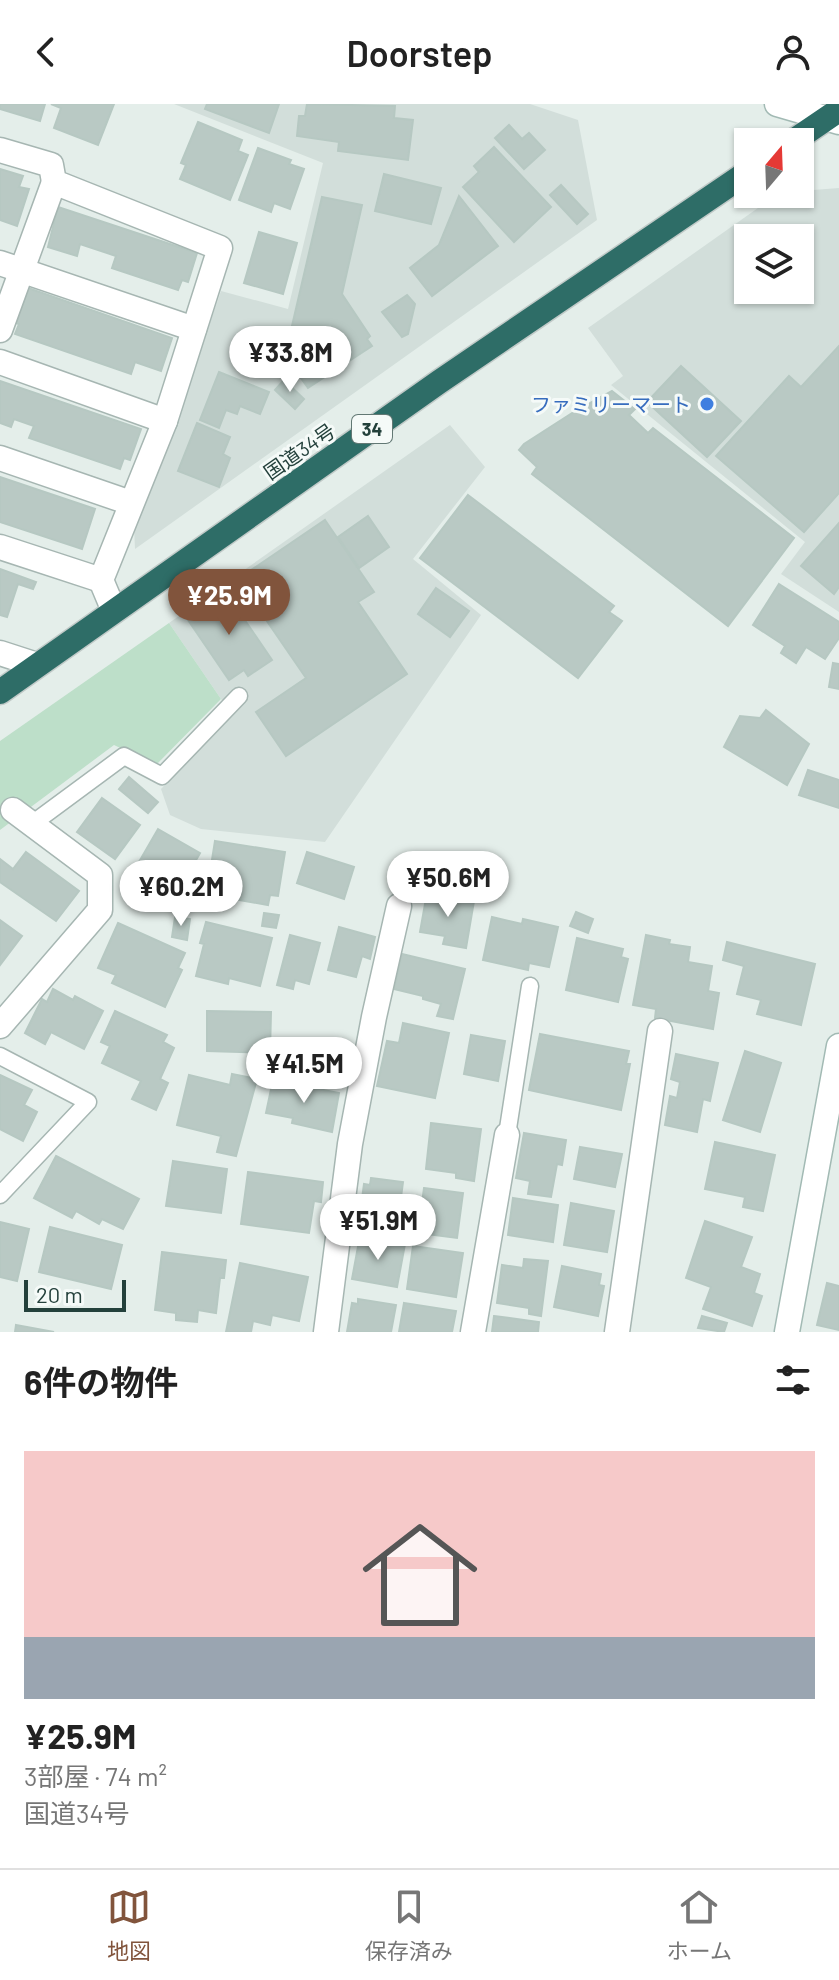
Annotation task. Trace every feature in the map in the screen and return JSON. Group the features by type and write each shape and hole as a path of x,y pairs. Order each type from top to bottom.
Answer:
{"highway":[{"path":"814,129 835,117"},
{"name":"国道34号","path":"0,692 439,382 734,182"}],"street":[{"path":"777,104 835,117"},
{"path":"0,150 51,165 54,182 10,267 0,330"},
{"path":"54,182 220,248 165,421 101,580 114,611"},
{"path":"10,267 194,329"},
{"path":"0,362 165,421"},
{"path":"0,458 131,503"},
{"path":"0,547 101,580"},
{"path":"0,653 37,665"},
{"path":"0,1026 100,910 100,875 22,817"},
{"path":"326,1332 350,1144 399,906"},
{"path":"617,1332 660,1031"},
{"path":"787,1332 839,1046"},
{"path":"473,1332 507,1135"}],"lane":[{"path":"22,817 124,756 162,776 239,696"},
{"path":"507,1135 530,986"},
{"path":"0,1056 88,1102 0,1195"}],"shaded area":[{"path":"174,104 530,104 578,120 597,220 135,549 134,527 174,427 221,291 288,309 323,163"},
{"path":"839,188 839,612 781,574 805,542 611,385 623,376 588,328 734,225 734,304 814,304 814,224 735,224 758,208 814,208 814,190"},
{"path":"450,425 485,467 413,559 481,615 325,842 201,829 170,815 161,789 232,715 169,623"}],"green space":[{"path":"169,623 221,699 156,765 114,745 0,830 0,741"}],"building":[{"path":"0,104 45,104 40,121 0,109"},
{"path":"51,104 114,104 98,145 54,128 61,108"},
{"path":"207,104 279,104 269,133 205,109"},
{"path":"307,104 395,106 394,118 413,120 408,160 338,151 339,142 297,136 299,116 305,116"},
{"path":"198,122 242,140 238,151 248,155 230,200 180,179 186,165 181,163"},
{"path":"509,125 522,139 529,133 545,150 524,169 495,138"},
{"path":"494,147 551,207 514,242 463,187 479,172 474,166"},
{"path":"258,148 291,160 289,164 304,169 290,209 274,203 271,212 239,200"},
{"path":"0,169 23,176 19,187 29,189 17,226 0,220"},
{"path":"384,174 441,188 431,224 375,211"},
{"path":"561,185 588,214 577,224 550,195"},
{"path":"459,196 498,246 432,296 410,268 439,245"},
{"path":"322,197 362,205 342,294 370,336 367,339 372,346 308,388 283,353 291,348 288,343"},
{"path":"58,207 197,253 188,282 182,280 178,290 112,268 116,256 80,244 77,256 48,247"},
{"path":"259,232 297,243 283,294 244,283"},
{"path":"28,288 172,338 161,371 135,362 131,374 15,334"},
{"path":"407,295 415,304 408,334 402,337 382,312"},
{"path":"839,346 839,493 804,532 716,456 789,376 801,387"},
{"path":"681,366 741,421 707,457 647,402"},
{"path":"219,372 269,392 260,414 240,406 237,414 226,410 219,428 200,420"},
{"path":"284,380 304,399 295,409 275,390"},
{"path":"0,381 141,429 130,460 124,458 120,469 29,438 34,426 14,419 11,427 0,423"},
{"path":"612,391 635,409 629,415 648,433 653,428 794,538 728,626 532,474 537,467 519,450 577,410 582,413 590,403"},
{"path":"197,423 230,437 223,454 230,458 219,487 178,471"},
{"path":"0,477 95,509 82,549 0,522"},
{"path":"468,495 614,606 609,612 622,621 578,678 420,558"},
{"path":"368,516 389,547 359,568 338,537"},
{"path":"325,520 374,592 358,602 407,674 286,756 256,712 306,678 238,579"},
{"path":"839,523 839,587 834,594 801,566"},
{"path":"0,569 36,582 33,589 18,584 7,617 0,615"},
{"path":"779,584 839,622 839,638 825,659 806,647 796,663 781,653 785,646 753,625"},
{"path":"436,588 469,611 450,637 418,614"},
{"path":"225,591 272,660 248,676 244,670 229,680 186,617"},
{"path":"833,663 839,664 839,689 829,687"},
{"path":"766,710 809,744 787,785 724,747 740,716 760,718"},
{"path":"808,770 839,780 839,808 799,795"},
{"path":"129,777 158,802 148,813 119,789"},
{"path":"102,798 140,825 115,859 77,832"},
{"path":"158,829 200,853 183,883 172,877 166,887 135,869"},
{"path":"215,841 285,852 278,896 270,895 268,905 222,897 224,887 208,885"},
{"path":"26,852 79,891 56,921 0,882 0,859 13,869"},
{"path":"307,852 354,867 344,899 297,883"},
{"path":"427,893 474,901 466,948 443,944 445,936 420,932"},
{"path":"576,912 593,919 588,933 570,926"},
{"path":"264,913 279,915 276,928 262,926"},
{"path":"175,917 190,919 187,940 172,937"},
{"path":"492,917 522,924 523,919 558,927 549,967 529,963 528,970 483,960"},
{"path":"0,920 22,936 0,965"},
{"path":"206,922 272,938 260,986 229,978 228,984 196,976"},
{"path":"118,923 185,953 178,968 182,970 165,1007 112,983 116,975 98,968"},
{"path":"339,927 375,937 370,959 362,956 356,977 328,970"},
{"path":"290,935 320,943 309,984 295,980 293,989 277,985"},
{"path":"646,935 670,940 669,944 690,947 688,962 712,966 708,991 719,993 713,1029 655,1018 656,1009 633,1005"},
{"path":"577,938 623,949 621,957 628,959 618,1002 566,990"},
{"path":"727,942 815,964 801,1025 757,1014 761,1000 737,994 744,966 723,960"},
{"path":"402,954 465,969 453,1019 437,1016 441,1004 394,989"},
{"path":"53,989 73,1000 75,996 103,1011 84,1049 51,1032 45,1044 25,1033 42,999 47,1002"},
{"path":"115,1011 167,1035 163,1042 174,1048 160,1079 168,1083 156,1110 132,1099 141,1081 102,1063 110,1046 101,1042"},
{"path":"207,1011 271,1012 270,1053 207,1051"},
{"path":"403,1023 449,1033 435,1098 377,1086 387,1041 399,1043"},
{"path":"540,1034 629,1051 626,1064 630,1064 621,1110 529,1090"},
{"path":"471,1035 505,1041 498,1081 464,1074"},
{"path":"745,1051 781,1063 760,1132 723,1120"},
{"path":"676,1054 718,1063 710,1101 703,1099 697,1132 665,1125 670,1096 677,1098 680,1082 671,1079"},
{"path":"232,1074 257,1079 236,1156 217,1152 221,1136 177,1125 189,1075 230,1085"},
{"path":"0,1075 32,1090 24,1105 37,1112 23,1141 0,1129"},
{"path":"273,1080 339,1093 332,1132 292,1123 293,1118 266,1113"},
{"path":"431,1123 481,1129 474,1181 456,1178 456,1173 426,1169"},
{"path":"524,1133 566,1140 562,1165 557,1164 551,1197 528,1194 530,1181 516,1178"},
{"path":"715,1142 775,1155 763,1211 743,1207 745,1197 705,1189"},
{"path":"580,1147 622,1154 615,1187 574,1179"},
{"path":"56,1156 139,1199 123,1229 102,1219 99,1224 76,1211 72,1218 34,1198"},
{"path":"173,1161 227,1169 221,1213 166,1206"},
{"path":"248,1172 323,1182 321,1202 314,1201 309,1233 241,1224"},
{"path":"371,1178 403,1182 399,1212 409,1213 407,1230 359,1222 364,1184 370,1185"},
{"path":"424,1188 463,1193 457,1238 418,1233"},
{"path":"513,1198 558,1205 553,1242 508,1235"},
{"path":"571,1203 614,1211 607,1252 564,1245"},
{"path":"705,1221 752,1237 741,1267 760,1274 754,1293 762,1296 752,1326 703,1309 711,1287 686,1278"},
{"path":"0,1222 29,1229 17,1281 0,1277"},
{"path":"50,1227 122,1245 111,1289 39,1272"},
{"path":"360,1236 405,1244 397,1287 352,1279"},
{"path":"413,1246 463,1253 456,1297 407,1289"},
{"path":"162,1252 226,1260 224,1278 220,1278 216,1313 198,1310 197,1322 176,1320 176,1313 155,1310"},
{"path":"524,1259 548,1261 541,1316 529,1314 529,1308 497,1303 502,1265 523,1268"},
{"path":"240,1263 308,1277 299,1321 272,1315 270,1325 253,1321 251,1332 226,1332"},
{"path":"562,1266 601,1274 599,1285 604,1286 598,1316 554,1307"},
{"path":"827,1283 839,1286 839,1330 817,1325"},
{"path":"358,1299 396,1305 391,1332 347,1332 352,1303 358,1304"},
{"path":"404,1303 456,1311 452,1332 399,1332"},
{"path":"494,1316 539,1322 538,1332 492,1332"},
{"path":"702,1316 727,1323 724,1332 698,1328"},
{"path":"16,1325 54,1332 15,1332"}],"place":[{"name":"ファミリーマート","path":"707,404"}]}
